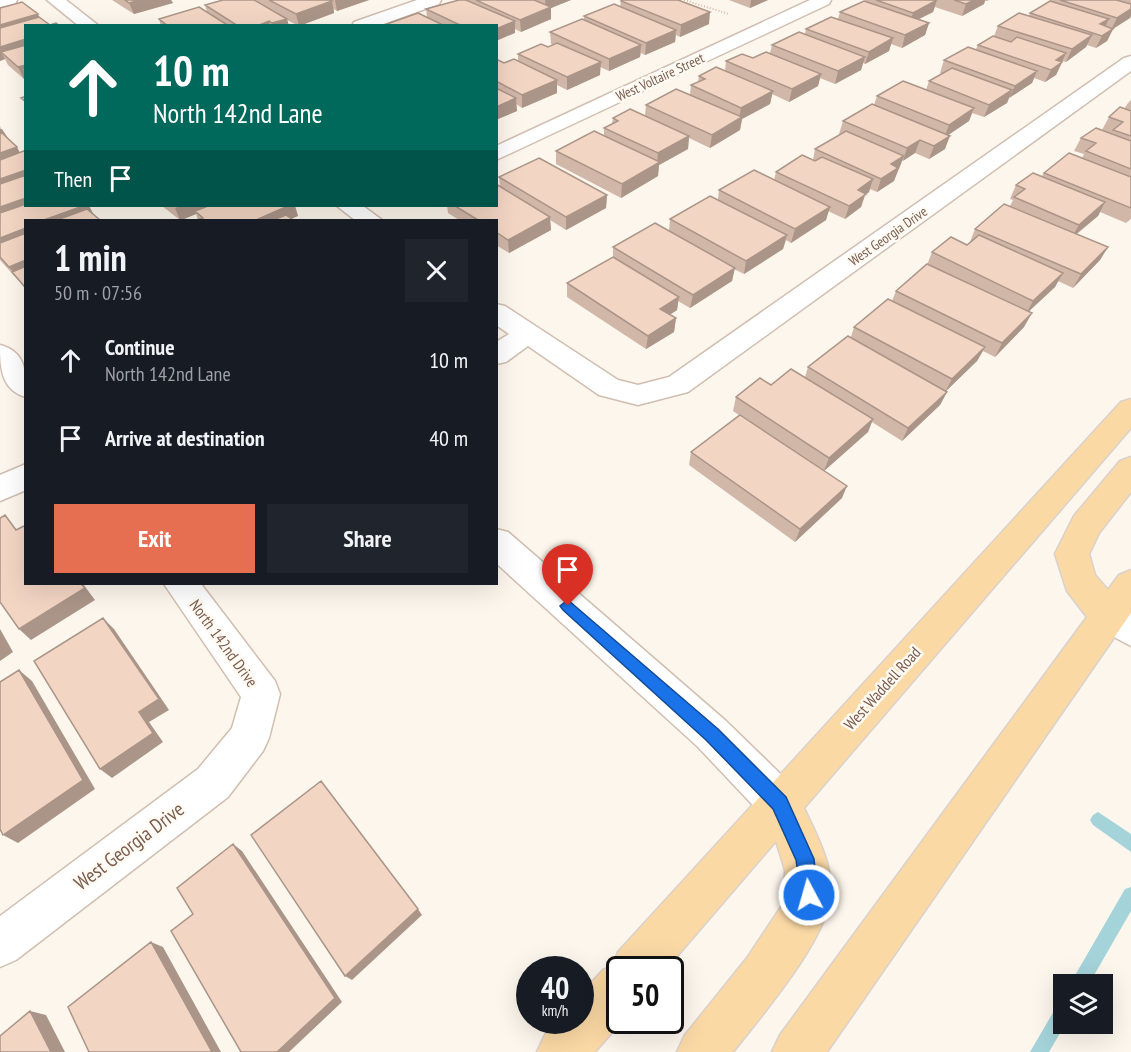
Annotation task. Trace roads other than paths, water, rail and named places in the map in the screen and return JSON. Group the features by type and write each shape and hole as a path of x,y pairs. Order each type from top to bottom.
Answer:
{"main road":[{"name":"West Waddell Road","path":"646,956 1131,410"},
{"path":"797,1052 1123,610 1080,581 1072,554 1086,525 1131,469"},
{"path":"702,1052 797,927 809,895 805,859 780,803"},
{"path":"562,1052 606,1003"}],"street":[{"path":"0,2 9,0"},
{"path":"55,0 88,24"},
{"path":"366,24 433,0"},
{"name":"West Voltaire Street","path":"498,153 824,0"},
{"name":"West Georgia Drive","path":"528,334 609,388 638,394 678,385 1131,62"},
{"path":"360,214 383,207"},
{"path":"498,313 528,334 498,354"},
{"path":"0,354 24,384"},
{"path":"0,489 24,477"},
{"path":"498,544 712,734 780,803"},
{"name":"North 142nd Drive","path":"182,585 261,694 249,738"},
{"name":"West Georgia Drive","path":"0,944 213,783 249,738"}],"waterway":[{"path":"1098,820 1131,844"},
{"path":"1085,974 1131,895"},
{"path":"1039,1052 1053,1028"}]}
